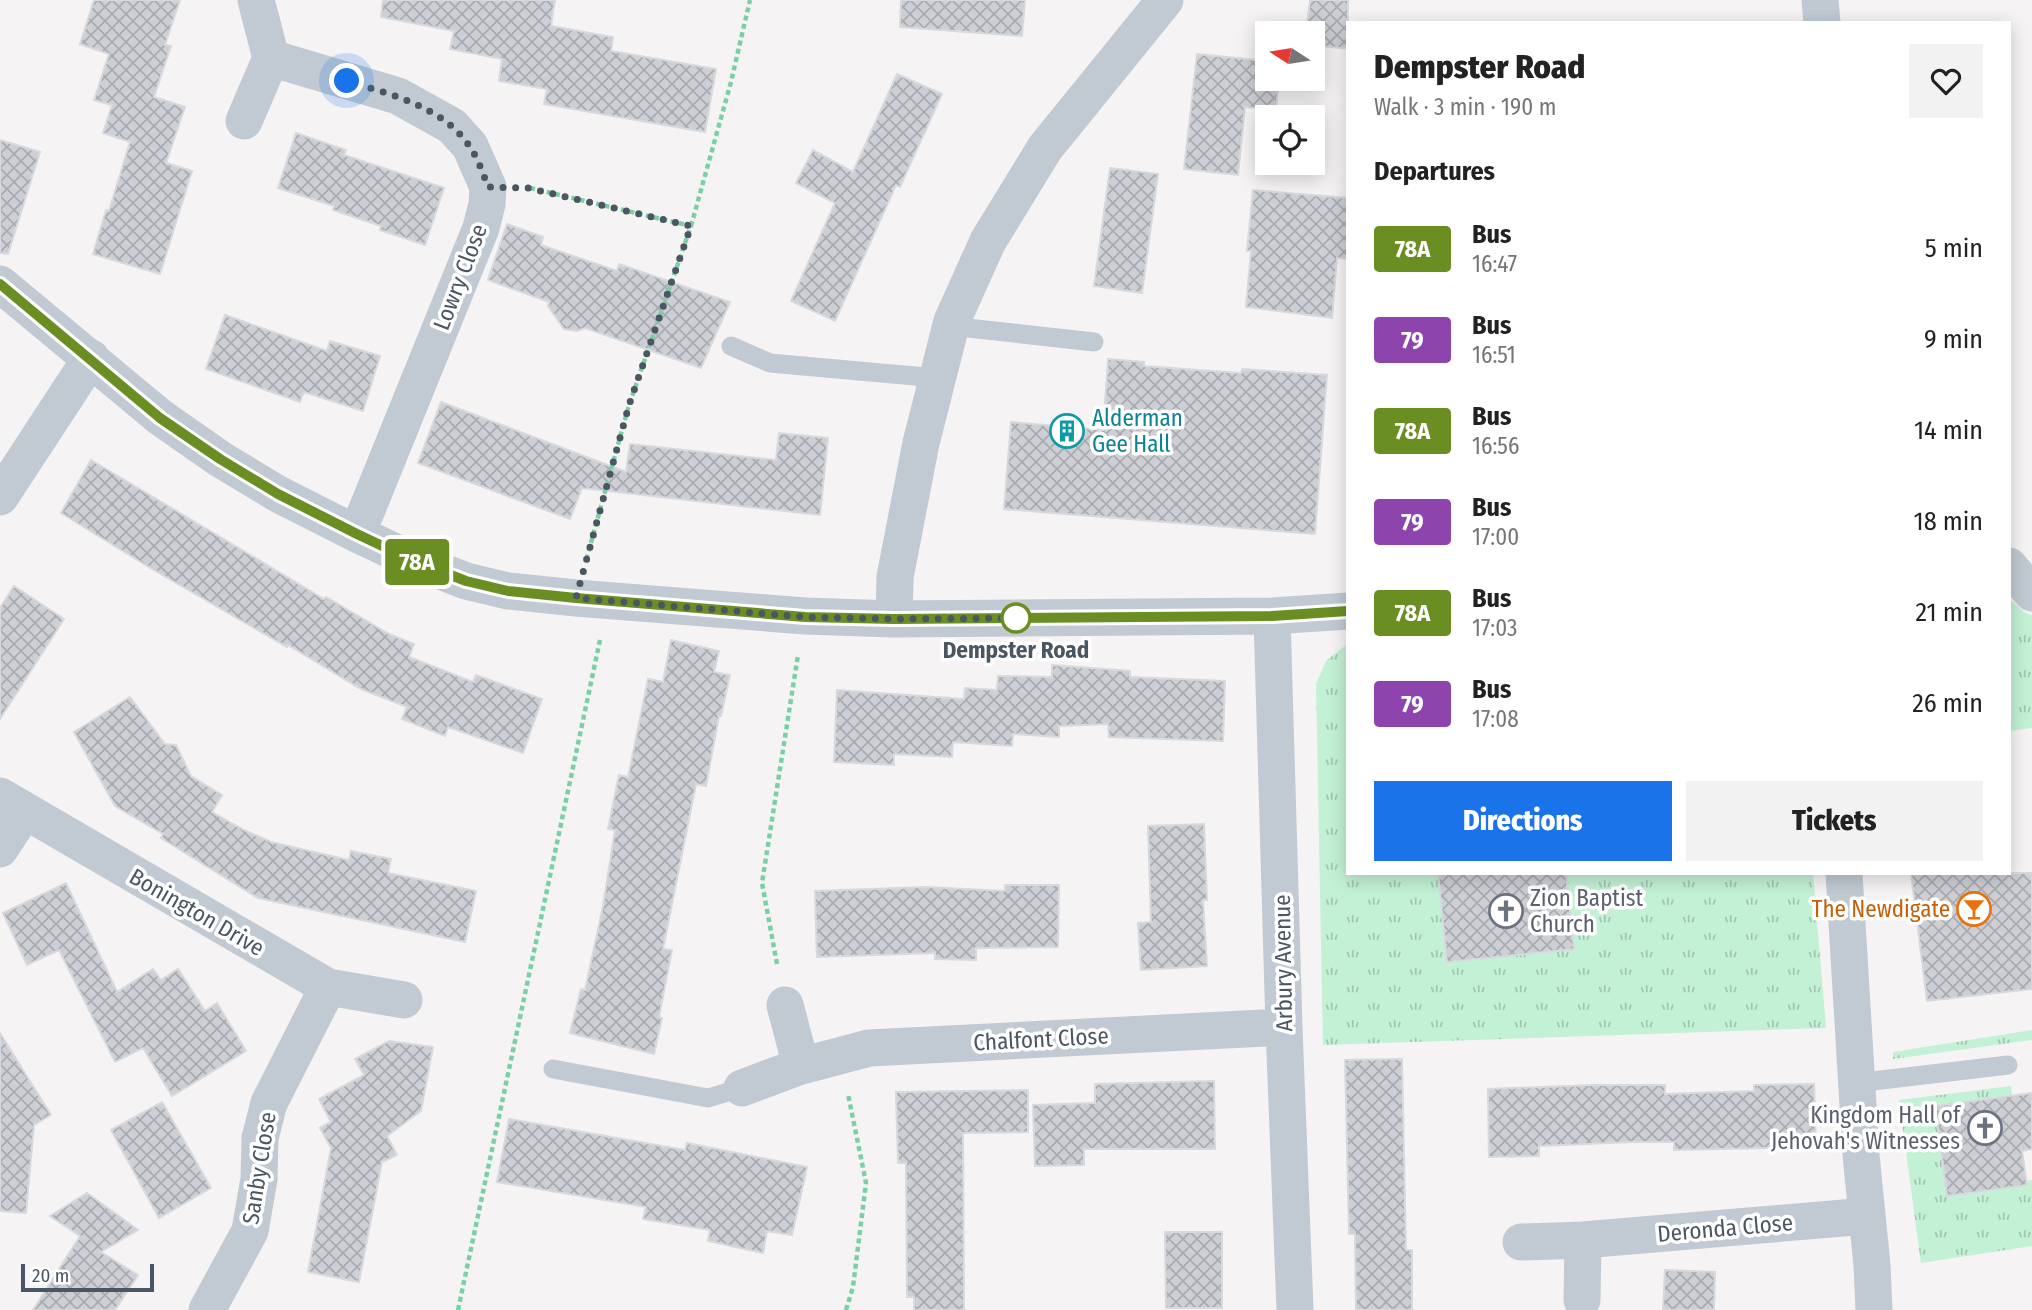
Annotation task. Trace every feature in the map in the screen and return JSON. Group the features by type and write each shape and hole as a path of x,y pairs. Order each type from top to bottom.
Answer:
{"street":[{"path":"244,121 271,58 256,0"},
{"path":"894,619 895,577 921,443 950,326 988,242 1045,148 1165,0"},
{"path":"1820,0 1822,21"},
{"path":"271,58 398,96 452,125 470,146 488,187"},
{"name":"Lowry Close","path":"357,534 481,228 488,187"},
{"path":"0,284 160,418 220,459 278,494 357,534 466,581 508,591 592,600 805,617 894,619 1272,616 1346,611"},
{"path":"0,497 91,358"},
{"path":"2011,568 2032,593"},
{"name":"Arbury Avenue","path":"1272,616 1284,1027 1296,1310"},
{"path":"0,849 12,804"},
{"name":"Bonington Drive","path":"12,804 328,987 404,1000"},
{"path":"1844,875 1856,1083 1874,1310"},
{"name":"Sanby Close","path":"207,1310 250,1231 259,1179 260,1138 269,1103 328,987"},
{"path":"785,1005 801,1066"},
{"name":"Chalfont Close","path":"742,1088 801,1066 869,1048 1284,1027"},
{"name":"Deronda Close","path":"1521,1242 1583,1240 1867,1216"},
{"path":"1582,1300 1583,1240"}],"lane":[{"path":"950,326 1094,342"},
{"path":"731,346 771,363 937,378"},
{"path":"1856,1083 2008,1065"},
{"path":"553,1069 708,1098 742,1088"}],"path":[{"path":"458,1310 629,405 691,226 731,82 750,0"},
{"path":"488,187 528,188 691,226"},
{"path":"785,1005 762,883 805,617"},
{"path":"840,1055 866,1183 853,1287 846,1310"}],"green space":[{"path":"2011,600 2025,613 2032,615 2032,728 2011,731"},
{"path":"1346,645 1346,875 1813,875 1826,1028 1323,1045 1316,684 1326,661"},
{"path":"2032,1030 2032,1040 1893,1059 1893,1052"},
{"path":"2011,1086 2012,1096 1935,1106 1947,1195 2026,1185 2026,1181 2032,1180 2032,1246 1921,1263 1899,1100"}],"building":[{"path":"94,0 180,0 165,45 171,46 154,97 185,107 166,163 192,171 160,274 93,254 130,142 103,133 112,105 94,100 109,54 80,44"},
{"path":"383,0 555,0 551,26 613,37 611,51 716,69 705,132 544,104 547,89 499,81 502,59 450,49 454,31 381,17"},
{"path":"901,0 1025,0 1022,36 900,27"},
{"path":"1310,0 1348,0 1346,49 1325,46 1325,21 1307,21"},
{"path":"1197,54 1255,60 1255,91 1278,91 1276,105 1245,107 1238,175 1184,169"},
{"path":"897,74 942,94 900,187 896,185 835,321 791,301 835,203 796,183 813,150 853,172"},
{"path":"296,133 346,150 344,155 444,188 425,245 380,230 381,226 333,210 334,206 278,188"},
{"path":"0,140 40,152 8,254 0,253"},
{"path":"1110,168 1158,174 1142,293 1094,286"},
{"path":"1253,190 1346,198 1346,259 1337,258 1332,318 1246,307 1251,251 1247,251"},
{"path":"507,224 543,237 541,245 617,271 619,264 730,302 701,368 585,328 577,331 564,329 548,306 549,302 488,280"},
{"path":"225,315 327,351 330,341 380,356 363,411 304,392 300,402 206,369"},
{"name":"Alderman Gee Hall","path":"1108,359 1144,362 1144,366 1241,373 1242,369 1327,375 1315,534 1004,509 1011,422 1103,430"},
{"path":"441,402 626,472 630,444 776,460 779,433 828,438 820,515 582,488 570,519 418,463"},
{"path":"91,460 324,599 326,597 389,634 414,644 409,657 473,682 476,675 542,699 523,753 448,727 445,736 402,719 407,707 361,689 152,569 61,513"},
{"path":"14,586 64,619 0,719 0,608"},
{"path":"671,640 719,651 714,672 730,675 706,786 696,784 663,949 672,950 654,1054 570,1033 581,989 585,990 603,906 615,830 608,829 619,775 628,777 648,679 663,682"},
{"path":"1052,665 1130,671 1130,677 1225,681 1223,741 1109,737 1108,724 1059,726 1059,737 1013,734 1012,746 953,742 952,757 894,754 894,765 834,762 837,690 964,699 965,688 997,690 998,676 1052,677"},
{"path":"130,697 165,744 176,745 191,776 222,795 212,812 244,830 271,842 349,860 351,851 391,859 388,873 476,891 465,942 258,898 161,838 163,834 115,806 74,732"},
{"path":"1204,824 1207,900 1203,900 1207,966 1141,970 1138,923 1151,922 1148,826"},
{"name":"The Newdigate","path":"2032,873 2032,989 1927,1001 1911,875"},
{"name":"Zion Baptist Church","path":"1438,875 1566,875 1574,949 1447,962"},
{"path":"66,883 117,992 153,969 161,980 178,969 205,1011 217,1003 246,1051 172,1096 143,1048 115,1062 59,950 27,965 3,913"},
{"path":"1005,885 1059,885 1058,947 976,948 976,960 935,959 935,953 817,957 815,891 926,887 1005,891"},
{"path":"0,1033 51,1115 34,1125 26,1213 0,1211"},
{"path":"389,1041 433,1047 421,1111 387,1136 397,1155 382,1162 359,1282 308,1272 331,1148 320,1128 331,1122 319,1099 364,1075 355,1059"},
{"path":"1402,1059 1406,1250 1412,1250 1412,1310 1356,1310 1355,1234 1349,1234 1345,1060"},
{"path":"1214,1081 1215,1149 1084,1149 1084,1165 1035,1166 1033,1105 1095,1103 1095,1084"},
{"path":"1814,1084 1816,1147 1674,1150 1674,1142 1632,1142 1539,1146 1539,1156 1489,1157 1488,1089 1665,1085 1665,1094 1754,1091 1754,1085"},
{"path":"1028,1090 1028,1132 963,1133 964,1310 914,1310 914,1297 907,1297 906,1163 898,1163 896,1092"},
{"name":"Kingdom Hall of Jehovah's Witnesses","path":"2032,1093 2032,1149 2022,1151 2027,1185 1947,1196 1935,1106"},
{"path":"162,1102 211,1188 159,1218 111,1130"},
{"path":"509,1119 685,1150 687,1143 807,1167 792,1235 767,1231 763,1253 708,1241 710,1230 643,1219 646,1207 497,1182"},
{"path":"87,1193 138,1230 101,1252 138,1275 115,1310 33,1310 80,1236 50,1216"},
{"path":"1165,1232 1222,1232 1222,1308 1166,1308"},
{"path":"1665,1270 1715,1272 1714,1310 1663,1310"}],"bus line":[{"name":"78A","path":"0,284 160,418 220,459 278,494 357,534 466,581 508,591 805,617 894,619 1272,616 1346,611"}],"place":[{"name":"Alderman Gee Hall","path":"1067,431"},
{"name":"Dempster Road","path":"1016,618"},
{"name":"The Newdigate","path":"1974,909"},
{"name":"Zion Baptist Church","path":"1506,911"},
{"name":"Kingdom Hall of Jehovah's Witnesses","path":"1985,1128"}],"route":[{"path":"347,81 398,96 452,125 470,146 488,187 528,188 691,226 629,405 576,598 805,617 1029,618 1016,618"}]}
